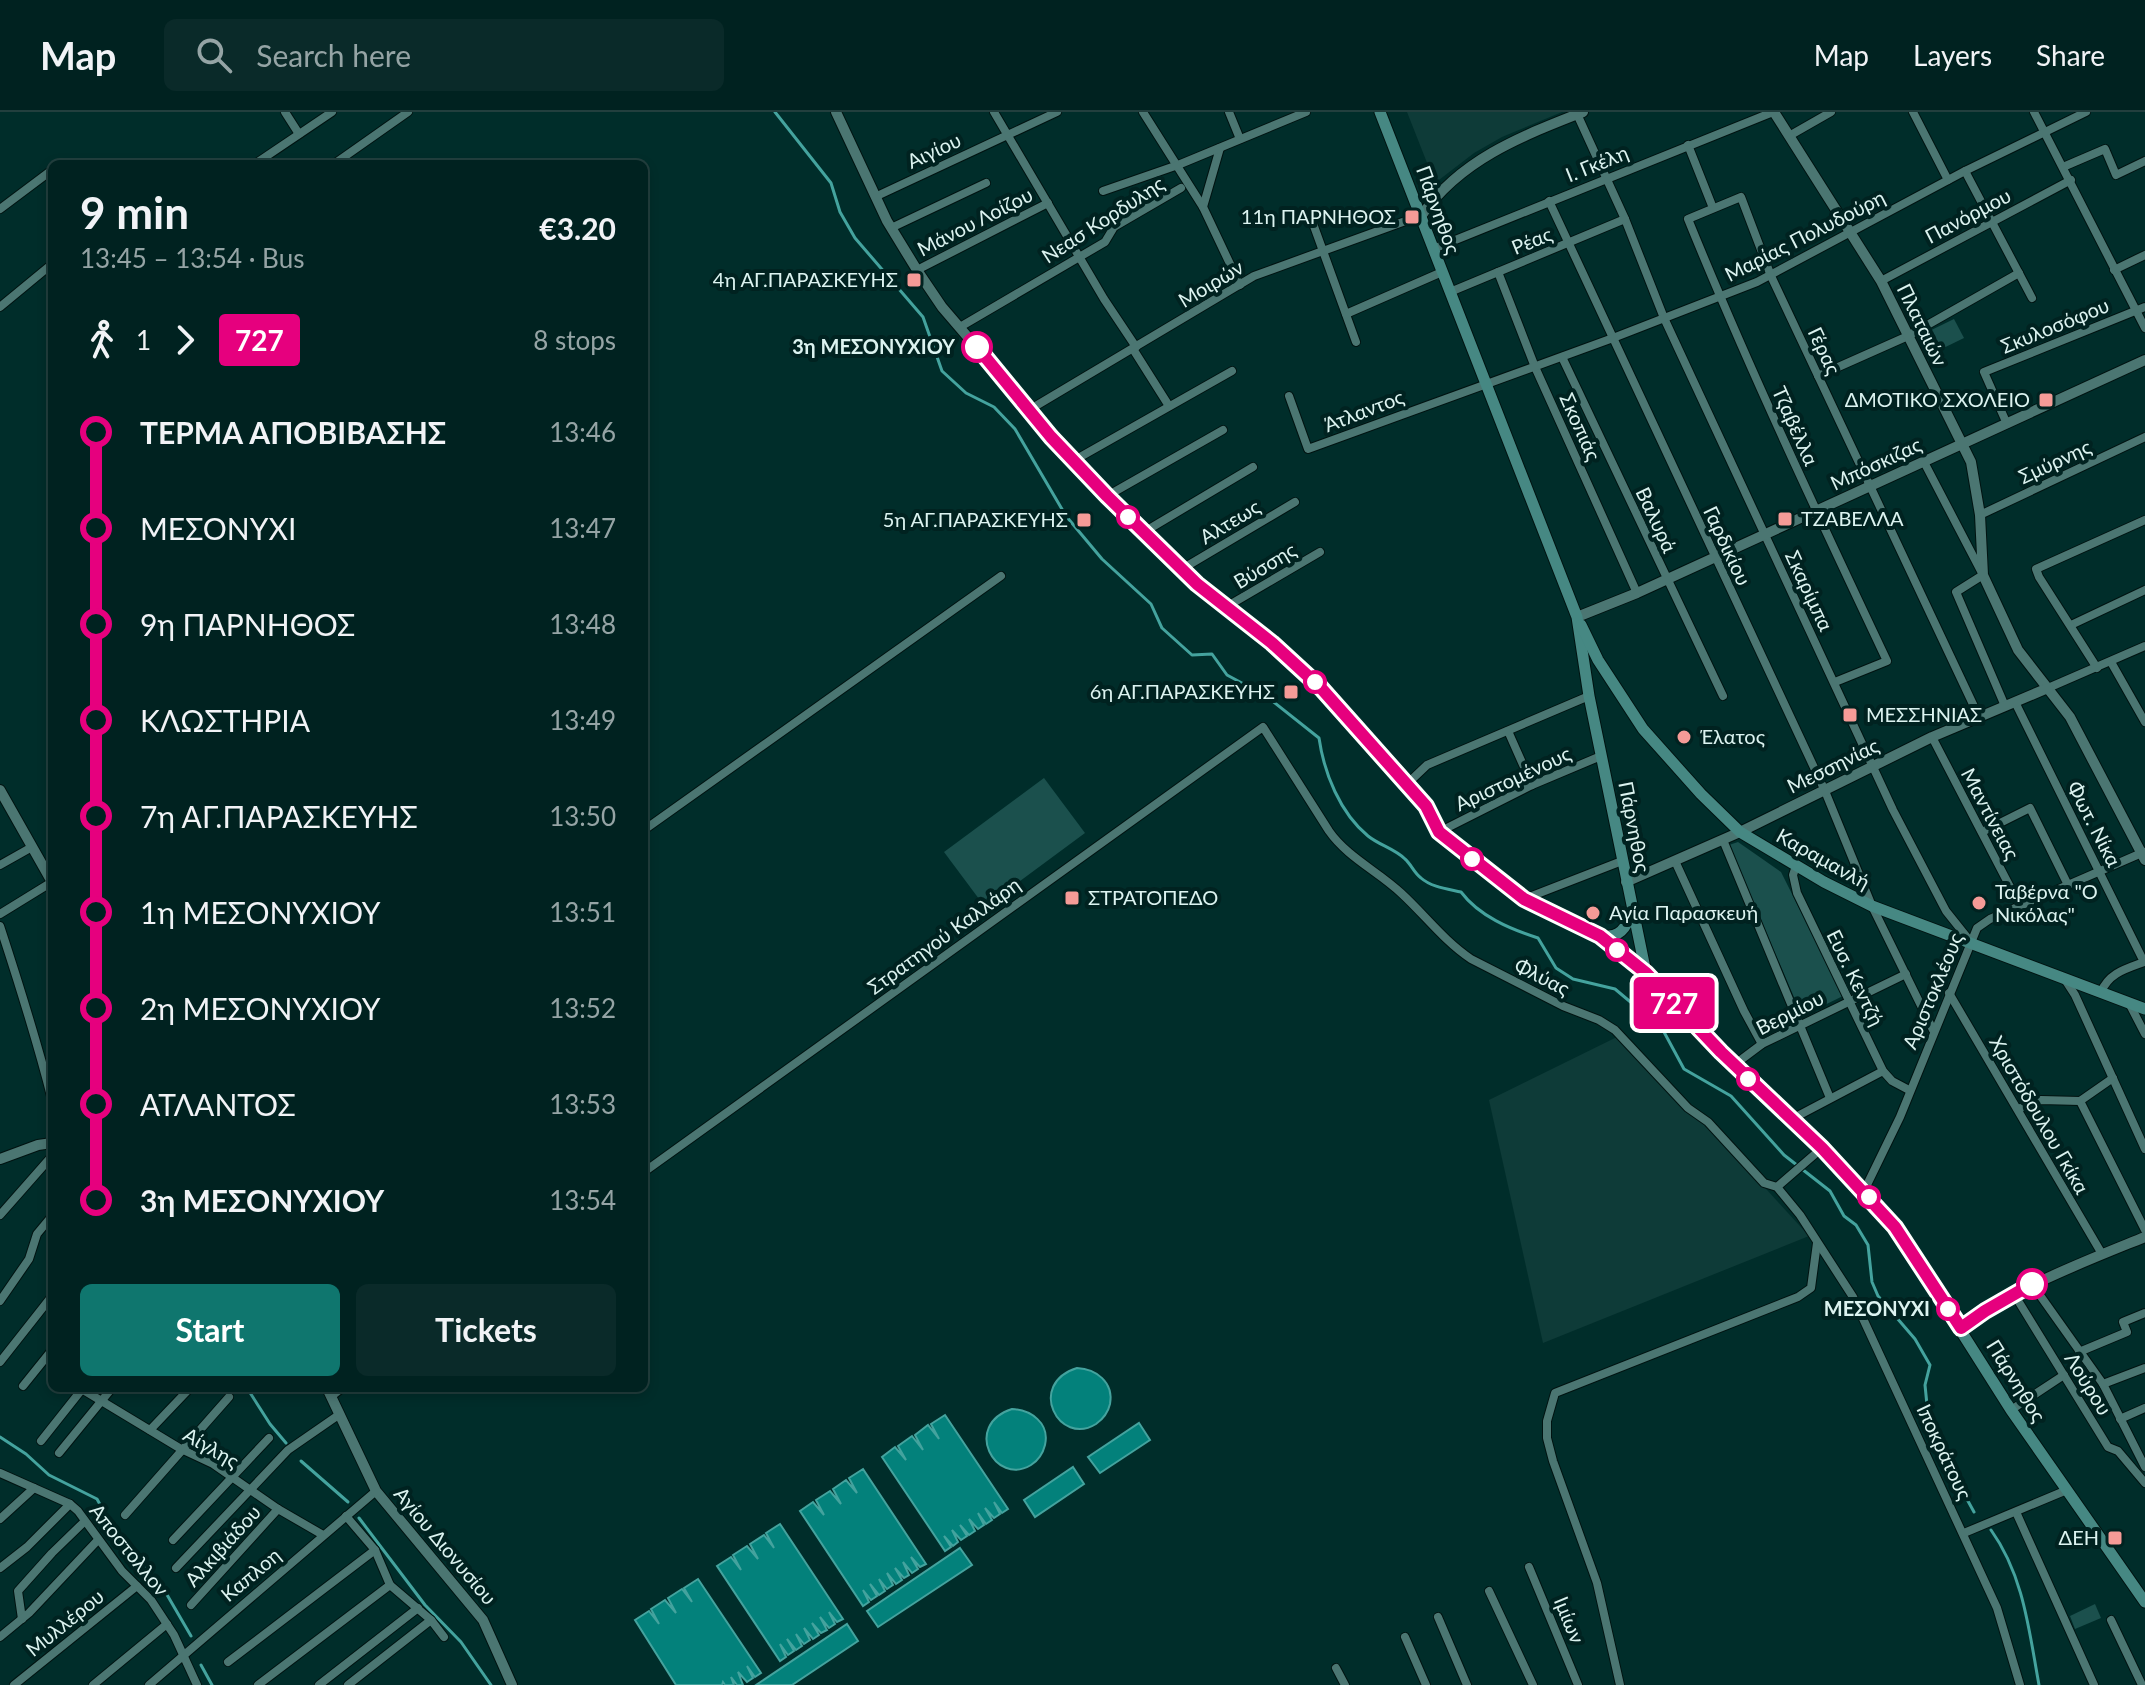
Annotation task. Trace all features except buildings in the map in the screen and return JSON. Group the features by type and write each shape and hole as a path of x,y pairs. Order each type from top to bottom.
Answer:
{"main road":[{"name":"Πάρνηθος","path":"1380,112 1577,617 1589,696 1646,973 1818,1151 1864,1191 1895,1227 2011,1410 2145,1602"},
{"name":"Καραμανλή","path":"1577,617 1598,660 1643,729 1740,832 1872,906 2145,1009"},
{"path":"1600,936 1620,934 1632,911"}],"street":[{"path":"285,112 299,134"},
{"path":"261,160 332,112"},
{"path":"836,112 891,228 917,270 960,327 1073,461 1182,569 1321,688 1426,806 1439,832 1524,899 1600,936 1646,973"},
{"path":"994,112 1169,406"},
{"name":"Αιγίου","path":"877,196 1057,112"},
{"path":"1143,112 1203,207 1240,285"},
{"path":"1229,112 1240,139"},
{"path":"1103,191 1178,165 1306,112"},
{"name":"Πλαταιών","path":"1773,112 1881,281 1971,462 1980,515 1983,575"},
{"name":"Ι. Γκέλη","path":"1433,249 1773,112"},
{"path":"1789,136 1831,112"},
{"path":"1913,112 1948,180"},
{"path":"2034,112 2114,270 2141,309 2145,328"},
{"name":"Μαρίας Πολυδούρη","path":"1485,383 1613,338 1771,276 1965,171 2086,112"},
{"path":"1422,215 1438,196 1498,148 1580,113"},
{"name":"Σκαρίμπα","path":"1580,113 1664,318 1893,810 1946,911 1970,941"},
{"path":"339,160 402,114"},
{"path":"1688,145 1713,208"},
{"path":"1203,207 1220,148"},
{"path":"2063,167 2105,149 2116,175 2145,161"},
{"path":"1965,171 2032,298"},
{"path":"0,209 48,173"},
{"name":"Πανόρμου","path":"1881,281 2071,180"},
{"path":"891,228 986,183"},
{"name":"Νεασ Κορδυλης","path":"960,327 1105,242 1114,227 1181,188"},
{"name":"Γέρας","path":"1713,208 1741,197 1771,276 1979,717"},
{"name":"Γαρδικίου","path":"1549,201 1825,791 1872,906 1933,1030"},
{"name":"Μάνου Λοίζου","path":"917,270 1048,203"},
{"name":"Τζαβέλλα","path":"1713,208 1688,219 1816,511 1887,661 1835,682"},
{"name":"Μοιρών","path":"1029,410 1254,276 1422,215"},
{"path":"1311,218 1356,342"},
{"name":"Ρέας","path":"1450,292 1625,219"},
{"path":"2114,270 2145,255"},
{"path":"0,307 48,267"},
{"path":"1346,314 1442,272"},
{"name":"Σκοπιάς","path":"1498,272 1535,367 1637,593"},
{"path":"1818,376 1908,336 2019,273"},
{"name":"Σκυλοσόφου","path":"2007,424 1984,372 2141,309"},
{"name":"Βαλυρά","path":"1562,357 1723,696"},
{"name":"Μπόσκιζας","path":"1577,617 1637,593 2145,360"},
{"path":"1073,461 1232,371"},
{"name":"Άτλαντος","path":"1289,396 1308,449 1485,383"},
{"path":"1107,496 1223,430"},
{"name":"Σμύρνης","path":"1980,515 2145,437"},
{"name":"Πλαταιών","path":"1924,462 2018,650 2070,717 2144,855"},
{"path":"1144,532 1253,467"},
{"name":"Αλτεως","path":"1182,569 1295,502"},
{"path":"2097,668 2036,569 2145,520"},
{"name":"Βύσσης","path":"1226,607 1320,552"},
{"name":"Φωτ. Νίκα","path":"1983,575 1956,592 2010,704 2100,871 2144,962"},
{"path":"648,827 1001,576"},
{"path":"2071,625 2145,590"},
{"name":"Μεσσηνίας","path":"1626,882 1740,832 1932,737 2145,646"},
{"path":"2111,662 2145,722"},
{"path":"1407,784 1427,765 1589,696"},
{"name":"Στρατηγού Καλλάρη","path":"648,1169 1263,727"},
{"name":"Φλύας","path":"1263,727 1334,838 1400,892 1457,949 1615,1030 1688,1108 1708,1122 1764,1183 1777,1187 1800,1215 1817,1243"},
{"path":"1508,731 1532,785"},
{"name":"Μαντίνειας","path":"1932,737 2020,906"},
{"name":"Αριστομένους","path":"1439,832 1532,785 1601,756"},
{"path":"2,798 48,875"},
{"path":"1982,832 2030,808 2068,885"},
{"path":"1723,840 1830,1098"},
{"path":"0,865 32,847"},
{"name":"Αριστοκλέους","path":"1864,1191 1900,1117 1977,928 2100,871 2144,855"},
{"path":"1524,899 1622,861"},
{"path":"1675,861 1762,1044"},
{"name":"Ευσ. Κεντζή","path":"1796,866 1793,875 1797,893 1883,1071 1892,1081 1909,1090"},
{"path":"0,914 48,884"},
{"path":"0,926 48,1087"},
{"path":"2101,992 2112,975 2144,962"},
{"name":"Βερμίου","path":"1734,1065 1762,1044 1906,974"},
{"path":"2064,978 2075,995 2145,1149"},
{"name":"Χριστόδουλου Γκίκα","path":"1949,993 2102,1254"},
{"path":"2129,1003 2145,1034"},
{"path":"1790,1120 1883,1071"},
{"path":"2018,1109 2041,1100 2080,1101 2113,1078"},
{"path":"2080,1101 2145,1230"},
{"path":"0,1159 48,1144"},
{"path":"1777,1187 1818,1151"},
{"path":"0,1215 48,1161"},
{"path":"0,1301 29,1259 37,1234 48,1221"},
{"path":"1961,1328 2032,1284 2145,1237"},
{"path":"1620,1685 1597,1583 1547,1438 1547,1421 1555,1393 1798,1297 1811,1288 1817,1243"},
{"name":"Ιποκράτους","path":"1817,1243 1853,1297 1964,1533 1997,1608 2020,1685"},
{"path":"2032,1284 2103,1384 2145,1465"},
{"name":"Λούρου","path":"2014,1294 2108,1447 2118,1451 2145,1483"},
{"path":"0,1362 48,1301"},
{"name":"Λούρου","path":"2079,1352 2127,1332 2123,1322 2145,1313"},
{"path":"23,1386 48,1355"},
{"path":"44,1360 48,1364"},
{"path":"2103,1384 2145,1368"},
{"path":"2011,1410 2064,1375"},
{"path":"41,1441 80,1392"},
{"name":"Αίγλης","path":"87,1392 181,1449 213,1464 278,1509 323,1535"},
{"path":"59,1453 108,1392"},
{"path":"150,1430 186,1392"},
{"name":"Αγίου Διονυσίου","path":"330,1392 376,1491 483,1620 512,1685"},
{"path":"125,1515 229,1397"},
{"path":"2120,1419 2145,1408"},
{"path":"176,1568 288,1450 340,1414"},
{"path":"173,1540 269,1438"},
{"name":"Αποστολλον","path":"0,1473 70,1504 97,1541 151,1600 185,1657 197,1685"},
{"path":"0,1519 34,1488"},
{"path":"1964,1533 2067,1490"},
{"name":"Καπλοη","path":"149,1685 376,1491"},
{"path":"0,1568 27,1547 70,1504"},
{"name":"Αλκιβιάδου","path":"191,1605 278,1509"},
{"path":"2016,1512 2094,1685"},
{"path":"346,1516 375,1550 390,1585 431,1620 444,1637"},
{"path":"22,1619 18,1591 84,1522"},
{"path":"0,1637 22,1619 97,1541"},
{"path":"228,1662 375,1550"},
{"name":"Ιμίων","path":"1529,1567 1578,1685"},
{"path":"259,1685 390,1585"},
{"name":"Μυλλέρου","path":"14,1685 137,1586"},
{"path":"1489,1591 1533,1685"},
{"path":"319,1685 418,1608"},
{"path":"1438,1617 1467,1685"},
{"path":"348,1685 431,1620"},
{"path":"2111,1620 2142,1685"},
{"path":"93,1685 167,1624"},
{"path":"1405,1637 1426,1685"},
{"path":"1336,1668 1345,1685"}],"shaded area":[{"path":"1407,112 1562,112 1502,137 1474,153 1435,183"},
{"path":"1954,319 1964,338 1927,356 1917,337"},
{"path":"1044,778 1085,833 985,907 944,852"},
{"path":"1738,842 1781,872 1843,996 1802,1016 1729,845"},
{"path":"1619,1036 1708,1125 1809,1236 1543,1343 1489,1100"},
{"path":"2095,1604 2101,1618 2075,1629 2070,1616"}],"water":[{"path":"1077,1368 1091,1371 1102,1378 1111,1396 1103,1418 1082,1429 1060,1421 1051,1399 1053,1387 1062,1376"},
{"path":"1012,1409 1038,1419 1046,1437 1038,1459 1018,1470 1006,1468 996,1461 989,1451 987,1440 989,1428 997,1417"},
{"path":"945,1415 1008,1509 1002,1513 994,1502 1000,1514 994,1518 985,1508 992,1520 986,1524 978,1513 984,1525 978,1529 969,1519 975,1531 969,1535 960,1525 967,1536 961,1540 952,1530 958,1542 953,1546 944,1536 951,1547 945,1551 882,1457 895,1447 906,1460 898,1446 912,1436 923,1450 915,1435 928,1425 939,1439 931,1424"},
{"path":"1139,1423 1150,1440 1100,1473 1088,1457"},
{"path":"1073,1467 1084,1484 1035,1517 1024,1500"},
{"path":"863,1469 926,1564 920,1567 911,1557 918,1569 912,1573 903,1562 909,1575 904,1578 895,1568 902,1580 896,1584 887,1573 893,1585 887,1589 879,1579 885,1591 879,1595 870,1584 877,1596 871,1600 863,1590 869,1602 863,1606 800,1511 813,1502 824,1515 816,1500 830,1491 841,1504 833,1489 846,1480 857,1493 849,1478"},
{"path":"780,1524 843,1619 837,1622 829,1612 835,1624 829,1628 820,1617 827,1630 821,1633 812,1623 819,1635 813,1639 804,1628 810,1640 804,1644 796,1634 802,1646 796,1650 787,1639 794,1651 788,1655 780,1644 786,1657 780,1661 717,1566 731,1557 741,1570 733,1555 747,1546 758,1559 750,1544 764,1535 774,1548 766,1533"},
{"path":"960,1548 972,1565 878,1627 867,1611"},
{"path":"698,1579 761,1673 755,1677 747,1666 753,1678 747,1682 738,1672 743,1685 737,1685 731,1677 734,1685 723,1682 722,1685 676,1685 635,1620 649,1611 659,1624 651,1609 665,1600 676,1613 668,1598 682,1589 692,1602 684,1588"},
{"path":"847,1624 858,1641 792,1685 756,1685"}],"waterway":[{"path":"775,112 831,183 840,212 855,238 923,317 942,371 966,393 994,407 1015,429 1066,516 1102,559 1151,604 1162,628 1192,655 1212,654 1227,675 1266,696 1319,738 1335,792 1349,816 1368,836 1401,856 1425,881 1461,892 1496,921 1538,938 1556,968 1573,979 1615,989 1664,1032 1684,1069 1731,1096 1784,1155 1830,1191 1844,1216 1856,1225 1868,1245 1872,1282 1878,1296 1915,1339 1930,1365 1925,1385 1927,1405 1974,1512"},
{"path":"250,1392 286,1443"},
{"path":"0,1437 26,1454 49,1475 97,1499 124,1548 159,1581 191,1636"},
{"path":"301,1461 348,1502"},
{"path":"359,1518 425,1605 461,1642 491,1685"},
{"path":"1991,1530 2018,1585 2039,1685"},
{"path":"201,1665 212,1685"}],"bus line":[{"name":"727","path":"977,347 1051,437 1107,496 1197,584 1272,643 1321,688 1426,806 1439,832 1524,899 1600,936 1646,973 1721,1052 1822,1148 1895,1227 1961,1328 2032,1284"}],"place":[{"name":"11η ΠΑΡΝΗΘΟΣ","path":"1412,217"},
{"name":"4η ΑΓ.ΠΑΡΑΣΚΕΥΗΣ","path":"914,280"},
{"name":"3η ΜΕΣΟΝΥΧΙΟΥ","path":"977,347"},
{"name":"ΔΜΟΤΙΚΟ ΣΧΟΛΕΙΟ","path":"2046,400"},
{"name":"ΤΖΑΒΕΛΛΑ","path":"1785,519"},
{"name":"5η ΑΓ.ΠΑΡΑΣΚΕΥΗΣ","path":"1084,520"},
{"name":"6η ΑΓ.ΠΑΡΑΣΚΕΥΗΣ","path":"1291,692"},
{"name":"ΜΕΣΣΗΝΙΑΣ","path":"1850,715"},
{"name":"Έλατος","path":"1684,737"},
{"name":"ΣΤΡΑΤΟΠΕΔΟ","path":"1072,898"},
{"name":"Ταβέρνα \"Ο Νικόλας\"","path":"1979,903"},
{"name":"Αγία Παρασκευή","path":"1593,913"},
{"name":"ΜΕΣΟΝΥΧΙ","path":"1948,1309"},
{"name":"ΔΕΗ","path":"2115,1538"}]}
